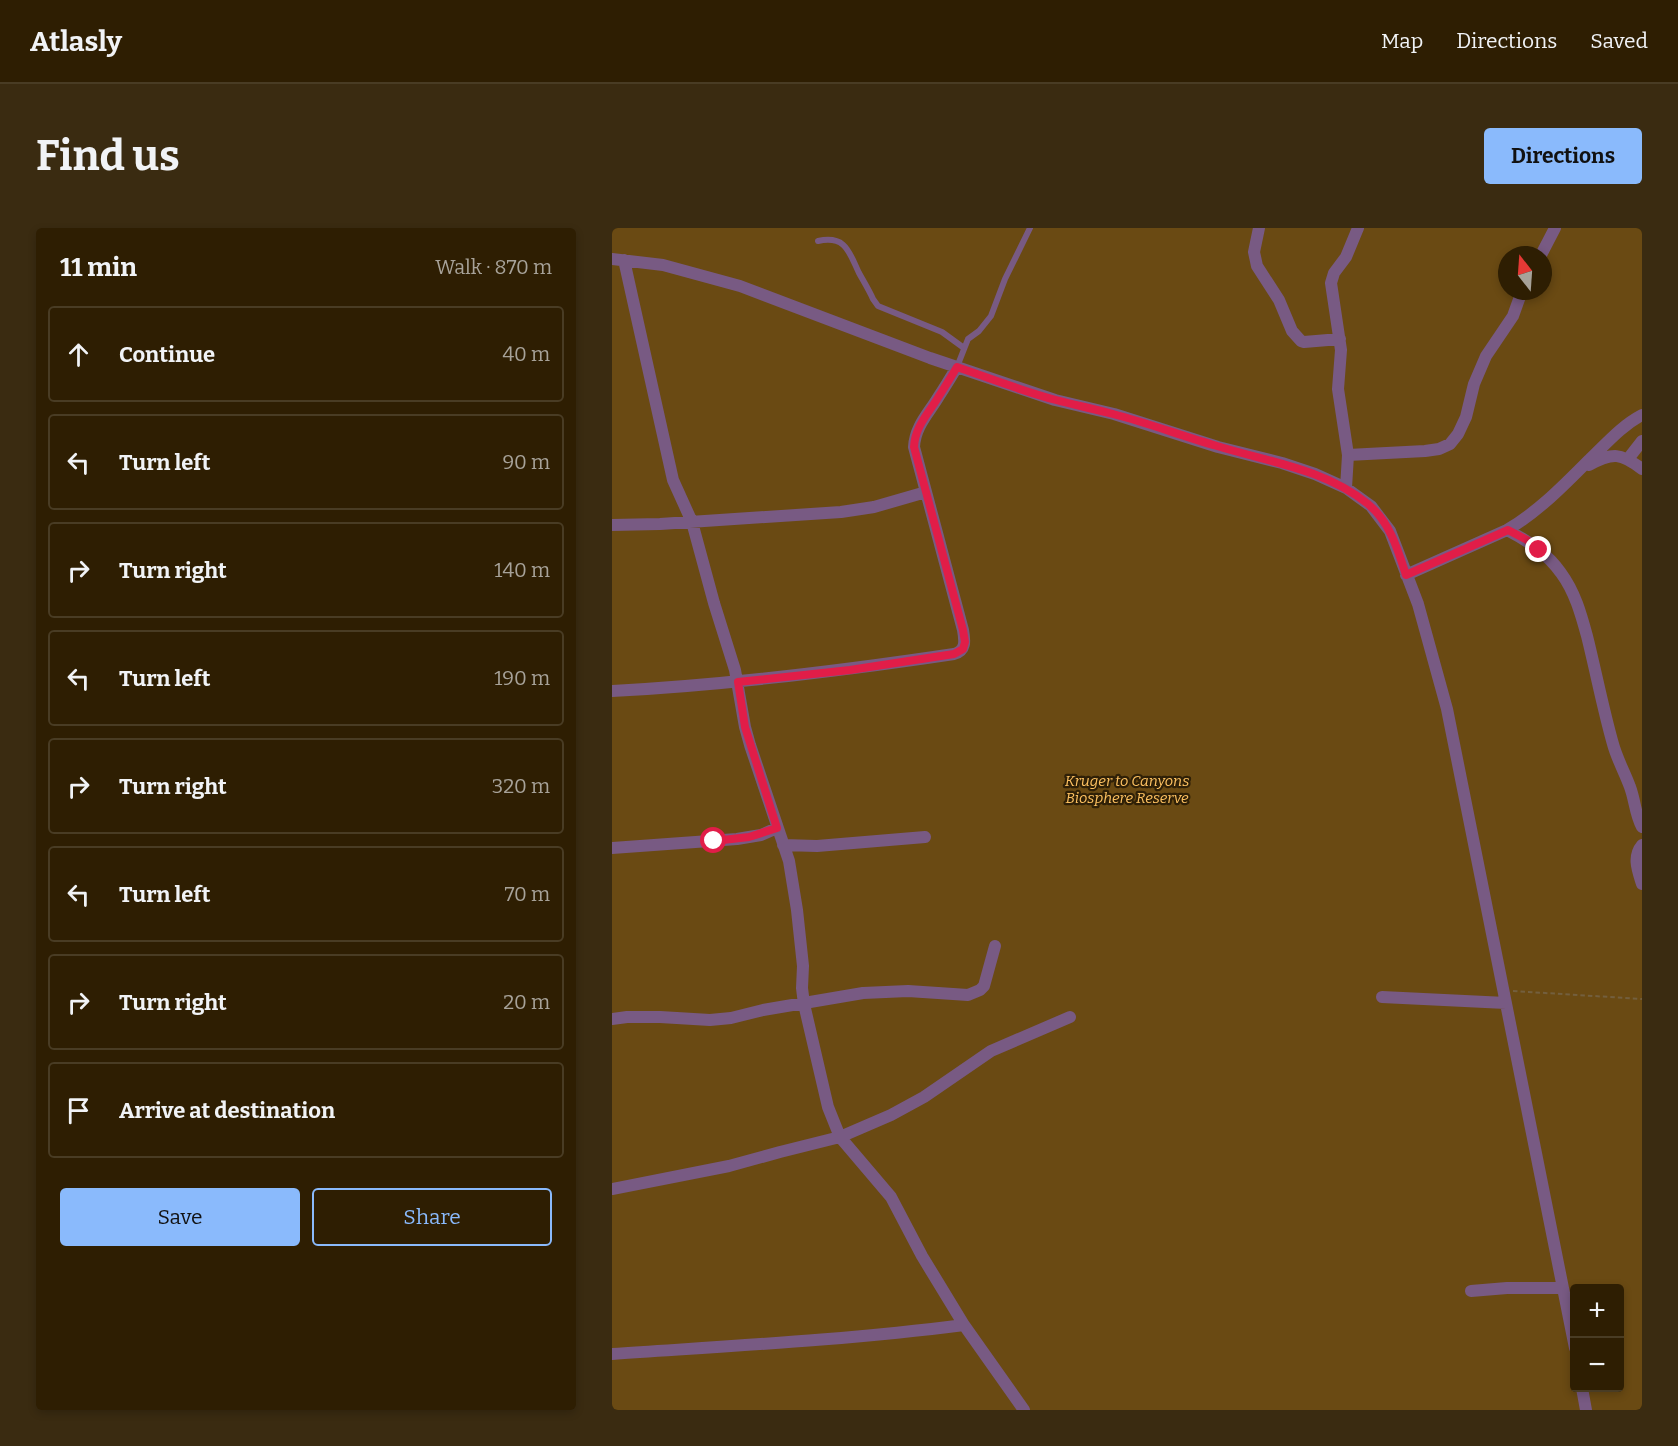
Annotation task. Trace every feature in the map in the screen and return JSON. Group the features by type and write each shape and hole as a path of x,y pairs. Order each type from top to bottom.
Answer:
{"street":[{"path":"1259,228 1254,252 1257,266 1279,300 1292,331 1304,342 1340,339"},
{"path":"1346,488 1348,455 1338,389 1341,350 1331,283 1346,257 1358,228"},
{"path":"1546,246 1555,228"},
{"path":"1024,1410 964,1325 922,1256 891,1197 840,1137 828,1107 804,1004 803,966 792,879 747,736 738,682 692,522 681,501 670,469 618,259 663,265 740,286 957,367 1055,400 1113,414 1218,447 1282,463 1346,488 1371,506 1390,531 1418,604 1447,709 1573,1338"},
{"path":"1348,455 1425,452 1450,444 1466,417 1477,375 1486,356 1514,316 1519,300"},
{"path":"612,691 666,689 861,668 954,654 963,649 965,642 963,630 915,454 914,437 926,414 957,367"},
{"path":"1406,575 1508,530 1523,521 1579,471 1619,430 1642,415"},
{"path":"1628,459 1642,441"},
{"path":"1579,471 1606,457 1617,456 1628,459 1642,469"},
{"path":"612,525 841,512 874,507 926,492"},
{"path":"1508,530 1527,540 1549,558 1572,590 1579,607 1613,745 1630,786 1642,827"},
{"path":"612,848 737,839 761,835 777,828"},
{"path":"783,845 817,846 925,837"},
{"path":"1642,845 1636,854 1642,884"},
{"path":"612,1019 627,1017 710,1020 731,1018 763,1010 882,991 968,995 984,986 995,946"},
{"path":"1382,997 1506,1004"},
{"path":"612,1189 729,1166 840,1137 891,1115 924,1097 991,1051 1070,1017"},
{"path":"1471,1291 1507,1288 1563,1288"},
{"path":"612,1354 911,1332 964,1325"},
{"path":"1583,1392 1586,1410"}],"lane":[{"path":"957,367 968,339 991,316 1005,279 1030,228"},
{"path":"818,241 831,240 848,248 878,306 942,332 964,348"}],"path":[{"path":"1503,990 1642,999"}],"green space":[{"name":"Kruger to Canyons Biosphere Reserve","path":"612,228 1642,228 1642,1410 612,1410"}],"route":[{"path":"714,841 749,837 777,828 745,727 738,682 850,670 957,654 963,649 965,642 963,630 914,447 914,437 918,428 957,367 1055,400 1113,414 1218,447 1282,463 1346,488 1371,506 1382,519 1390,531 1406,575 1508,530 1527,540 1539,550"}]}
